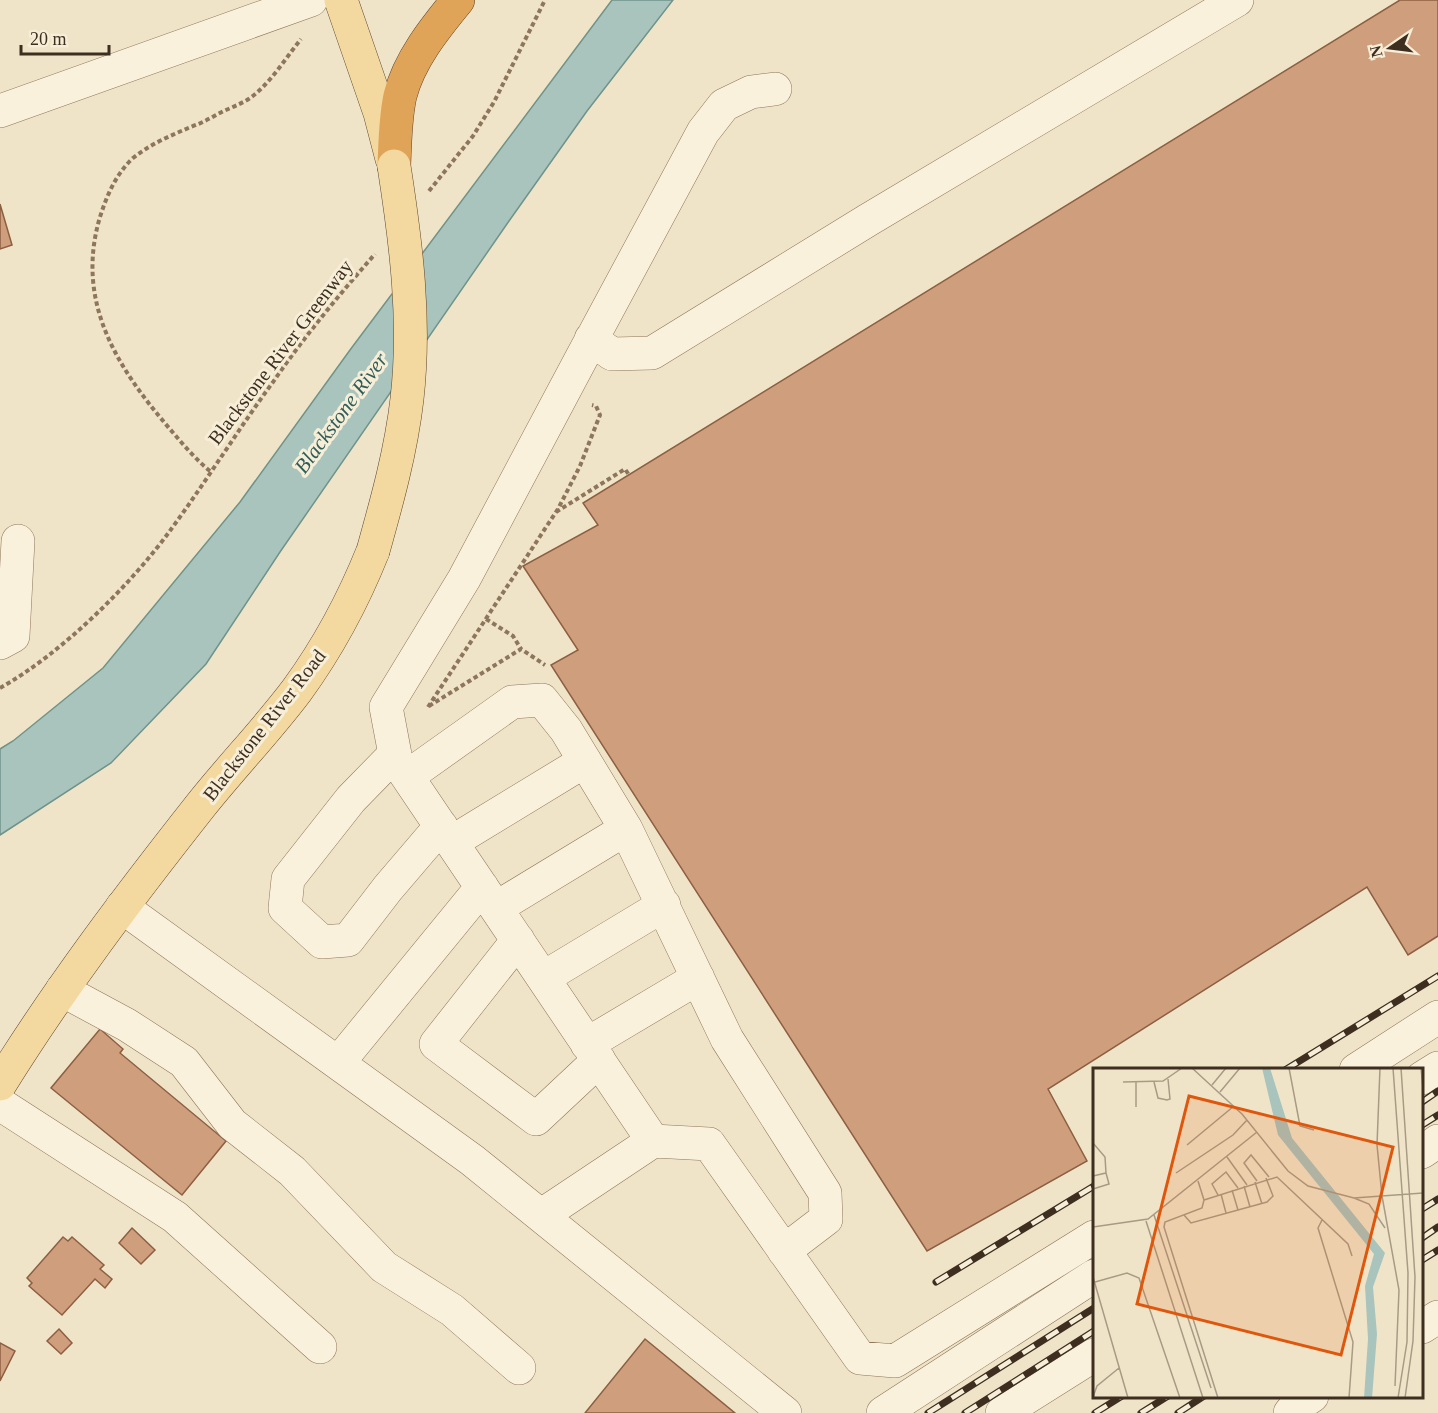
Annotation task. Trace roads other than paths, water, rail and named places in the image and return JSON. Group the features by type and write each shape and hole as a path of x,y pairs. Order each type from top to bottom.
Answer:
{"highway":[{"path":"394,166 395,128 400,94 414,62 434,30 458,0"}],"main road":[{"name":"Blackstone River Road","path":"0,1084 62,990 122,907 203,803 297,690 328,644 354,598 373,551 400,448 407,398 411,342 408,279 394,166 380,113 341,0"}],"street":[{"path":"0,111 311,0"},
{"path":"591,339 612,354 652,353 868,220 1236,0"},
{"path":"653,1141 402,765 386,707 464,579 703,132 724,105 751,92 775,88"},
{"path":"0,643 13,636 18,541"},
{"path":"585,761 447,834 388,888 348,939 322,942 285,908 288,879 351,799 402,765 512,702 542,700 566,730 585,761 626,829 727,1039 825,1193 825,1219 784,1251"},
{"path":"338,1063 489,898 626,829"},
{"path":"543,978 664,905"},
{"path":"122,907 472,1160 785,1413"},
{"path":"518,940 436,1044 536,1119 593,1052 698,978"},
{"path":"62,990 127,1025 184,1062 232,1124 292,1171 384,1267 452,1310 519,1368"},
{"path":"1359,1068 1438,1017"},
{"path":"1423,1077 1438,1068"},
{"path":"0,1104 175,1217 320,1347"},
{"path":"542,1215 653,1141 709,1144 860,1358 895,1361 1093,1238"},
{"path":"1423,1151 1438,1141"},
{"path":"883,1413 1093,1277"},
{"path":"1423,1326 1438,1317"},
{"path":"1002,1413 1093,1356"},
{"path":"1290,1413 1309,1398"}],"water":[{"name":"Blackstone River","path":"612,0 673,0 587,111 509,221 280,552 206,664 111,763 0,835 0,749 103,668 240,502 350,350"}],"railway":[{"path":"1288,1068 1438,976"},
{"path":"1423,1101 1438,1091"},
{"path":"1423,1124 1438,1115"},
{"path":"936,1282 1093,1187"},
{"path":"1423,1208 1438,1199"},
{"path":"1423,1237 1438,1227"},
{"path":"1423,1259 1438,1250"},
{"path":"928,1413 1093,1309"},
{"path":"965,1413 1093,1332"},
{"path":"1095,1413 1119,1398"},
{"path":"1141,1413 1165,1398"},
{"path":"1178,1413 1201,1398"}]}
